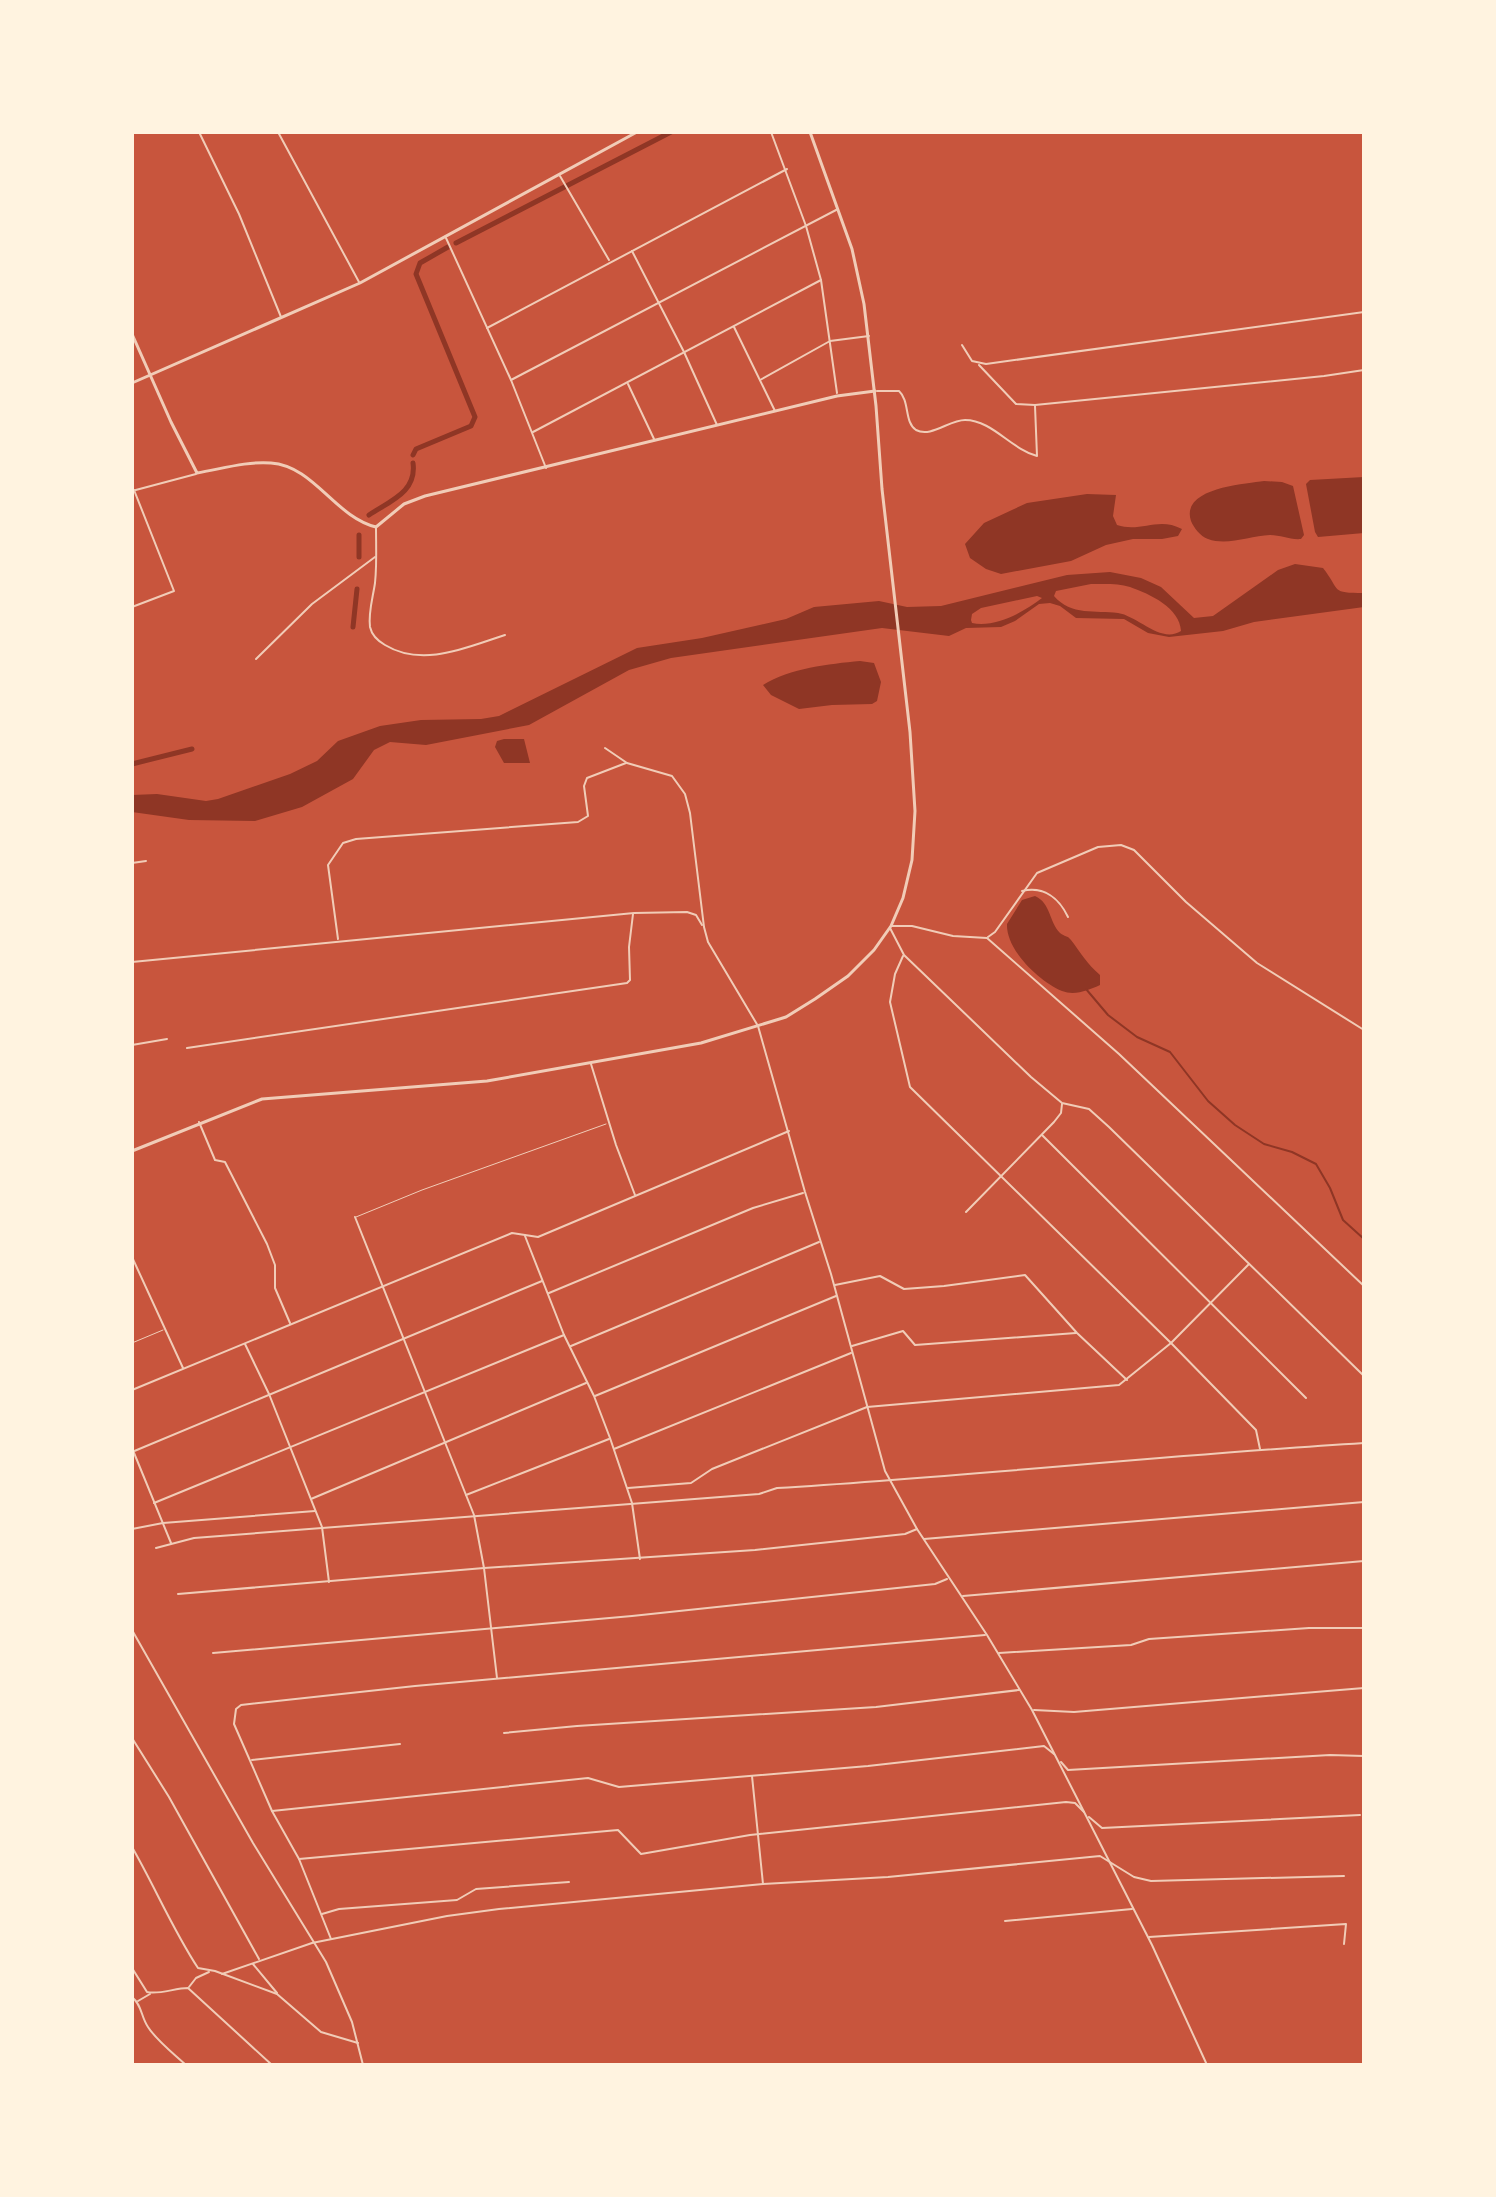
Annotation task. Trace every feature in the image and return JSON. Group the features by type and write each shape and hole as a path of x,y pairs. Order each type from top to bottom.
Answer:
{"street":[{"path":"199,132 239,214 282,319"},
{"path":"278,132 360,283"},
{"path":"132,383 360,283 447,239 637,132"},
{"path":"771,132 787,169 821,280 837,396"},
{"path":"132,1151 262,1099 451,1085 591,1064 701,1043 786,1017 837,984 874,950 891,927 903,898 912,860 915,811 910,732 882,489 869,336 852,249 810,132"},
{"path":"487,328 787,169"},
{"path":"559,175 610,261"},
{"path":"511,380 839,209"},
{"path":"447,239 511,380 546,468"},
{"path":"631,250 718,425"},
{"path":"533,432 821,280"},
{"path":"978,364 1364,312"},
{"path":"733,326 776,411"},
{"path":"132,334 197,473"},
{"path":"760,380 830,341 869,336"},
{"path":"962,345 972,361 1016,404 1035,405 1364,370"},
{"path":"627,383 655,441"},
{"path":"505,635 432,656 391,649 379,641 372,634 369,624 376,527 399,507 417,499 837,396 875,391 899,391 906,397 910,424 916,429 925,432 954,421 973,421 985,425 1022,452 1037,456 1035,405"},
{"path":"132,607 174,591 133,491 197,473 259,463 283,465 307,478 353,519 376,527"},
{"path":"256,659 312,604 376,556"},
{"path":"605,748 627,763 672,776 685,794 704,927"},
{"path":"338,940 328,865 343,843 356,839 578,822 588,816 584,786 587,778 627,763"},
{"path":"891,927 912,926 971,938 987,938 995,932 1037,873 1111,844 1134,850 1186,902 1257,963 1364,1030"},
{"path":"132,863 146,861"},
{"path":"1022,891 1032,889 1053,895 1068,917"},
{"path":"132,962 634,913 687,912 696,915 716,959 758,1026 890,1481 923,1539 1032,1710 1148,1937 1207,2065"},
{"path":"187,1048 627,983 630,980 629,947 634,913"},
{"path":"891,927 904,955 1031,1077 1062,1103 1089,1109 1364,1376"},
{"path":"987,938 1128,1062 1364,1286"},
{"path":"904,955 895,974 890,1002 910,1087 1256,1430 1260,1450"},
{"path":"132,1045 167,1039"},
{"path":"591,1064 608,1123 635,1196"},
{"path":"966,1212 1042,1135 1061,1113 1062,1103"},
{"path":"199,1122 215,1160 225,1162 267,1244 275,1265 275,1288 291,1324"},
{"path":"132,1390 512,1233 538,1237 789,1131"},
{"path":"1042,1135 1306,1398"},
{"path":"548,1294 753,1208 805,1192"},
{"path":"355,1217 474,1515 484,1568 497,1679"},
{"path":"525,1235 569,1347 594,1396 628,1488 640,1559"},
{"path":"569,1347 821,1242"},
{"path":"132,1257 183,1369"},
{"path":"628,1488 691,1483 712,1469 867,1407 1119,1385 1171,1343 1249,1264"},
{"path":"834,1285 880,1276 904,1289 1025,1275 1077,1333 1128,1380"},
{"path":"171,1544 132,1451 542,1281"},
{"path":"594,1396 837,1296"},
{"path":"851,1346 903,1331 915,1345 1077,1333"},
{"path":"154,1503 564,1335"},
{"path":"245,1343 269,1394 322,1527 329,1582"},
{"path":"614,1449 852,1353"},
{"path":"311,1499 586,1383"},
{"path":"466,1495 610,1438"},
{"path":"156,1548 194,1538 759,1494 777,1488 1364,1443"},
{"path":"923,1539 1364,1502"},
{"path":"132,1529 163,1523 316,1511"},
{"path":"178,1594 484,1568 640,1559 905,1534 917,1529"},
{"path":"961,1597 1364,1561"},
{"path":"213,1653 632,1616 920,1586 948,1578"},
{"path":"998,1653 1131,1645 1149,1639 1309,1628 1364,1628"},
{"path":"132,1630 312,1943 326,1962 343,1999 363,2065"},
{"path":"331,1939 299,1859 272,1811 234,1724 236,1709 241,1705 987,1635"},
{"path":"1032,1710 1074,1712 1364,1688"},
{"path":"504,1733 876,1707 1020,1690"},
{"path":"132,1738 169,1797 260,1960"},
{"path":"251,1760 400,1744"},
{"path":"272,1811 588,1778 619,1787 868,1766 1044,1746 1068,1770 1330,1755 1364,1756"},
{"path":"752,1775 763,1884"},
{"path":"299,1859 618,1830 641,1854 758,1835 1066,1802 1075,1803 1102,1828 1360,1815"},
{"path":"132,1847 164,1904 178,1937 198,1968 277,1994"},
{"path":"222,1974 312,1943 447,1916 763,1884 888,1877 1100,1856 1134,1877 1151,1881 1344,1876"},
{"path":"321,1914 339,1909 457,1900 476,1889 569,1882"},
{"path":"1005,1921 1133,1909"},
{"path":"1148,1937 1346,1924 1344,1944"},
{"path":"253,1963 277,1994 321,2032 358,2043"},
{"path":"132,1968 147,1992 152,1994"},
{"path":"188,1988 196,1978 212,1971"},
{"path":"137,2001 174,1988 188,1988 272,2065"},
{"path":"132,1997 154,2035 186,2065"}],"lane":[{"path":"355,1217 608,1123"},
{"path":"132,1343 165,1329"}],"shaded area":[{"path":"1364,477 1364,533 1318,537 1306,484 1310,480"},
{"path":"1264,481 1293,486 1304,535 1301,539 1270,535 1215,541 1202,536 1191,521 1190,510 1195,501 1204,495 1229,486"},
{"path":"1087,494 1116,495 1113,516 1117,525 1165,524 1182,529 1178,536 1133,539 1106,545 1071,561 1001,574 986,569 970,558 965,544 984,523 1027,503"},
{"path":"1295,564 1323,568 1341,591 1364,593 1364,607 1169,637 1148,633 1124,619 1076,618 1050,603 1039,604 1001,627 966,628 949,636 882,628 671,658 629,670 529,725 426,745 390,742 374,750 353,779 302,807 255,821 189,820 132,812 132,795 157,794 206,801 218,799 290,774 317,761 338,741 380,726 421,720 499,716 637,648 702,638 786,619 814,607 879,601 907,607 941,606 1067,575 1110,572 1141,578 1161,587 1194,618 1213,616 1278,570","holes":["1091,584 1125,586 1155,598 1175,615 1181,631 1173,634 1158,632 1126,615 1068,607 1054,596 1056,591","1037,596 1042,598 1009,618 990,623 972,623 972,614 981,608"]},
{"path":"860,661 874,663 881,682 877,701 872,704 799,709 771,695 763,685 797,671"},
{"path":"524,739 530,763 504,763 495,747 497,741"},
{"path":"1035,896 1044,903 1060,933 1070,938 1100,975 1100,985 1077,993 1062,991 1034,972 1018,954 1008,934 1007,924 1022,900"}],"waterway":[{"path":"456,243 671,132"},
{"path":"413,455 416,449 471,426 475,417 416,274 420,263 448,247"},
{"path":"369,515 406,489 411,481 413,463"},
{"path":"359,535 359,557"},
{"path":"353,627 357,589"},
{"path":"132,764 192,749"},
{"path":"1086,989 1108,1015 1137,1037 1170,1052 1208,1101 1235,1125 1264,1144 1292,1152 1316,1164 1343,1220 1364,1239"}]}
